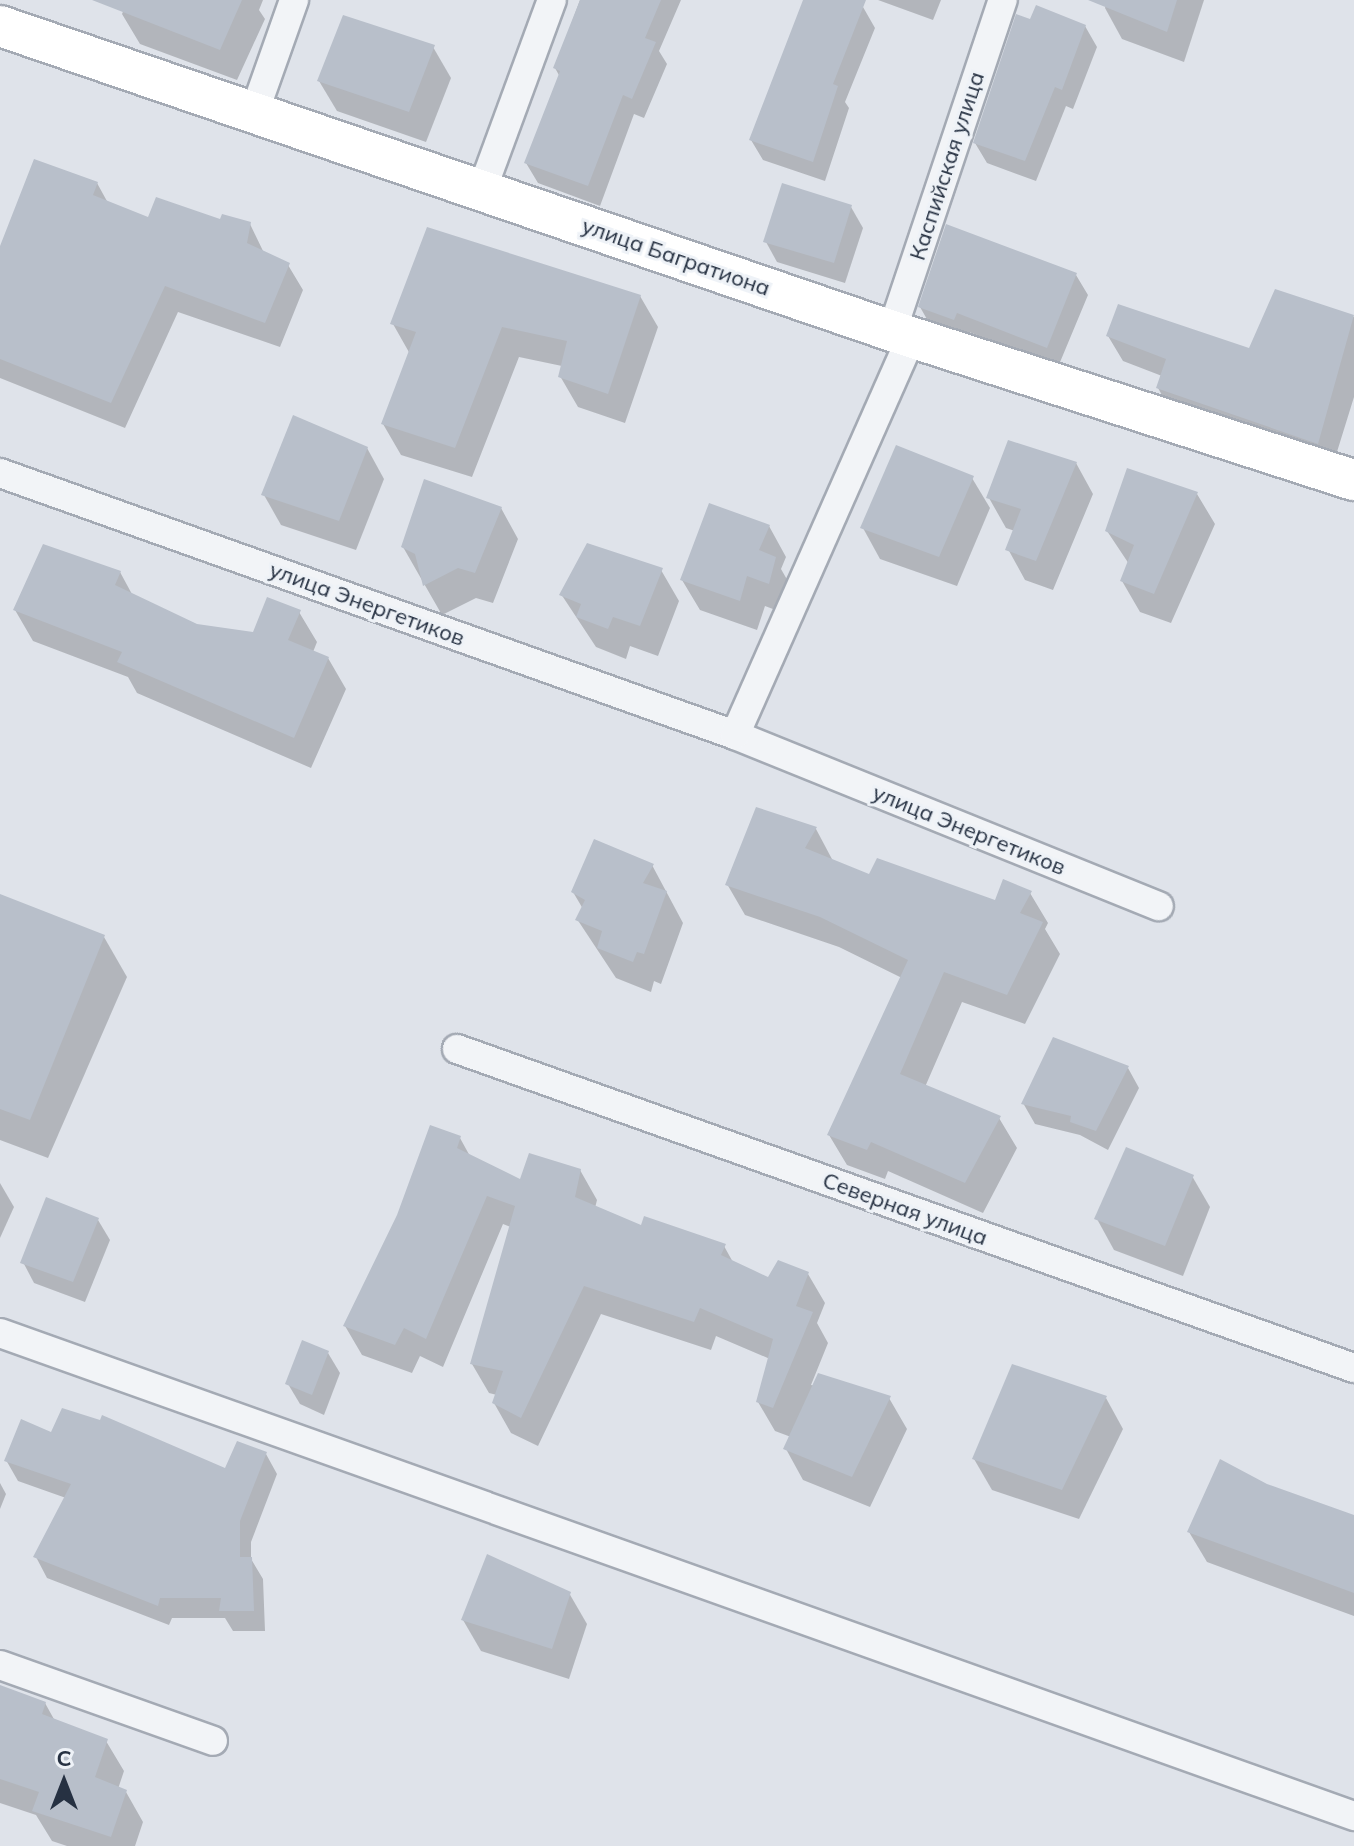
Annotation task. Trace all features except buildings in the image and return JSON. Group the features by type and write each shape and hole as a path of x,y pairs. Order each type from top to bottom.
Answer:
{"street":[{"path":"253,116 294,0"},
{"path":"482,190 552,0"},
{"name":"Каспийская улица","path":"901,334 1003,0"},
{"name":"улица Багратиона","path":"0,26 253,116 482,190 901,334 1354,480"},
{"path":"735,735 901,334"},
{"name":"улица Энергетиков","path":"0,473 735,735 1159,906"},
{"name":"Северная улица","path":"457,1049 1354,1368"},
{"path":"0,1333 1354,1816"},
{"path":"0,1665 213,1741"}]}
